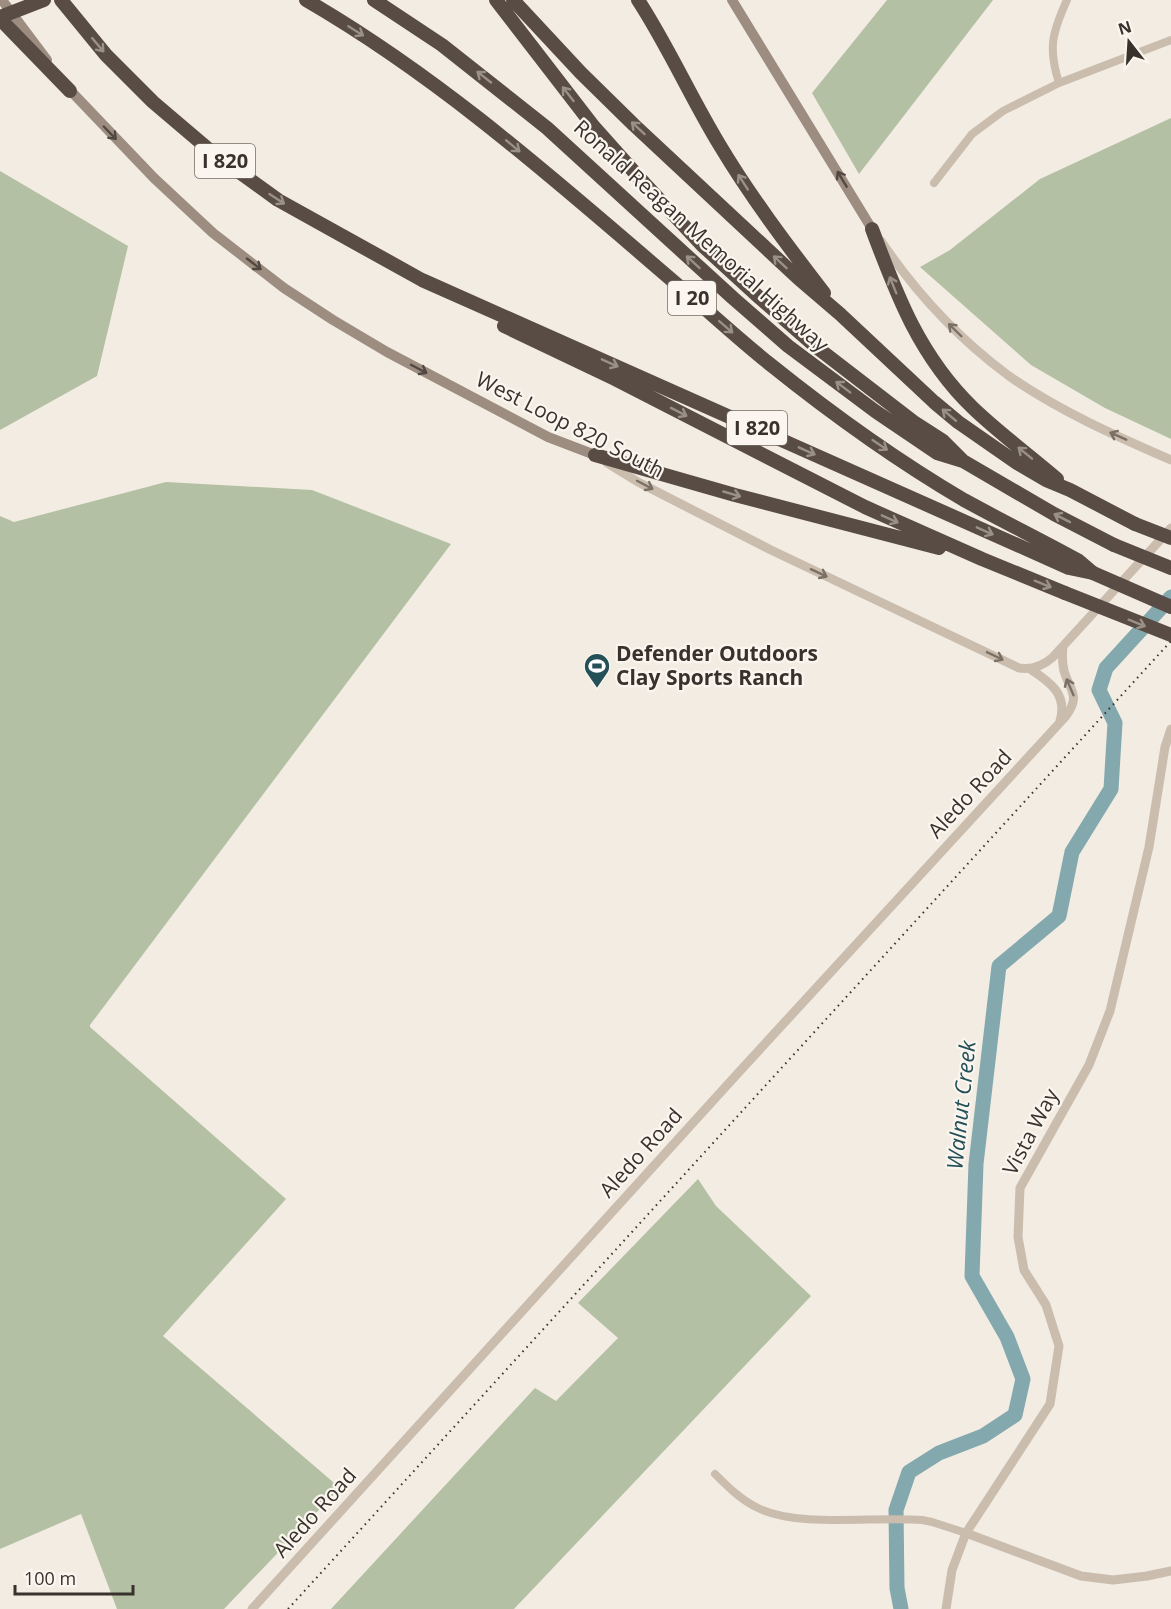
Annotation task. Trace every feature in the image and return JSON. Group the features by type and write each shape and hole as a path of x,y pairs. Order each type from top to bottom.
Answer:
{"highway":[{"path":"44,0 0,18 70,91"},
{"name":"I 820","path":"61,0 106,55 153,102 213,153 278,200 422,280 1069,568 1092,573"},
{"name":"I 20","path":"306,0 377,44 458,101 769,364 834,414 964,500 1079,561 1092,573 1171,607"},
{"name":"Ronald Reagan Memorial Highway","path":"374,0 442,45 547,128 788,346 875,411 937,453 963,461 1054,514 1114,545 1171,568"},
{"path":"496,0 594,127 702,244 815,346 891,405 943,441 963,461"},
{"path":"513,0 580,73 634,125 798,278 958,422 1046,480 1136,524 1171,538"},
{"path":"638,0 660,35 702,115 761,210 840,314"},
{"path":"872,229 907,317 942,374 972,408 1070,490"},
{"path":"422,280 439,295 615,379 866,507 982,560 1171,635"},
{"path":"595,455 735,495 982,560"}],"main road":[{"name":"West Loop 820 South","path":"2,0 70,91 154,178 213,233 284,288 387,352 548,437 595,455"},
{"path":"732,0 872,229"}],"street":[{"path":"1059,83 1054,67 1052,44 1067,0"},
{"path":"934,183 972,134 1003,111 1059,83 1171,40"},
{"path":"872,229 915,288 948,323 988,359 1028,388 1077,416 1171,460"},
{"name":"West Loop 820 South","path":"595,455 638,482 781,555 1019,668 1030,669 1051,684 1059,694 1062,703 1060,723"},
{"path":"1030,669 1043,665 1063,646 1171,528"},
{"name":"Aledo Road","path":"252,1609 1060,723 1070,710 1074,699 1073,690 1063,667 1063,646"},
{"name":"Vista Way","path":"946,1609 952,1570 966,1533 1050,1404 1059,1346 1046,1305 1024,1270 1018,1237 1020,1188 1089,1065 1110,1011 1149,847 1165,747 1171,729"},
{"path":"715,1474 727,1486 759,1509 780,1515 809,1519 910,1519 932,1522 1081,1576 1113,1580 1171,1571"}],"green space":[{"path":"887,0 993,0 859,174 812,93"},
{"path":"1171,118 1171,439 1105,408 1031,365 920,267 950,250 1040,179"},
{"path":"0,171 128,246 97,376 0,430"},
{"path":"166,482 312,490 451,544 90,1025 286,1199 163,1336 340,1488 224,1609 117,1609 81,1514 0,1549 0,516 14,522"},
{"path":"698,1179 716,1206 811,1296 514,1609 331,1609 535,1388 556,1401 618,1338 578,1303"}],"waterway":[{"name":"Walnut Creek","path":"901,1609 897,1588 896,1510 909,1472 939,1453 983,1436 1015,1415 1023,1379 1007,1337 972,1276 976,1164 999,966 1059,916 1072,852 1111,789 1115,723 1099,690 1106,668 1171,597"}],"railway":[{"path":"288,1609 1171,641"}],"place":[{"name":"Defender Outdoors Clay Sports Ranch","path":"597,689"}]}
